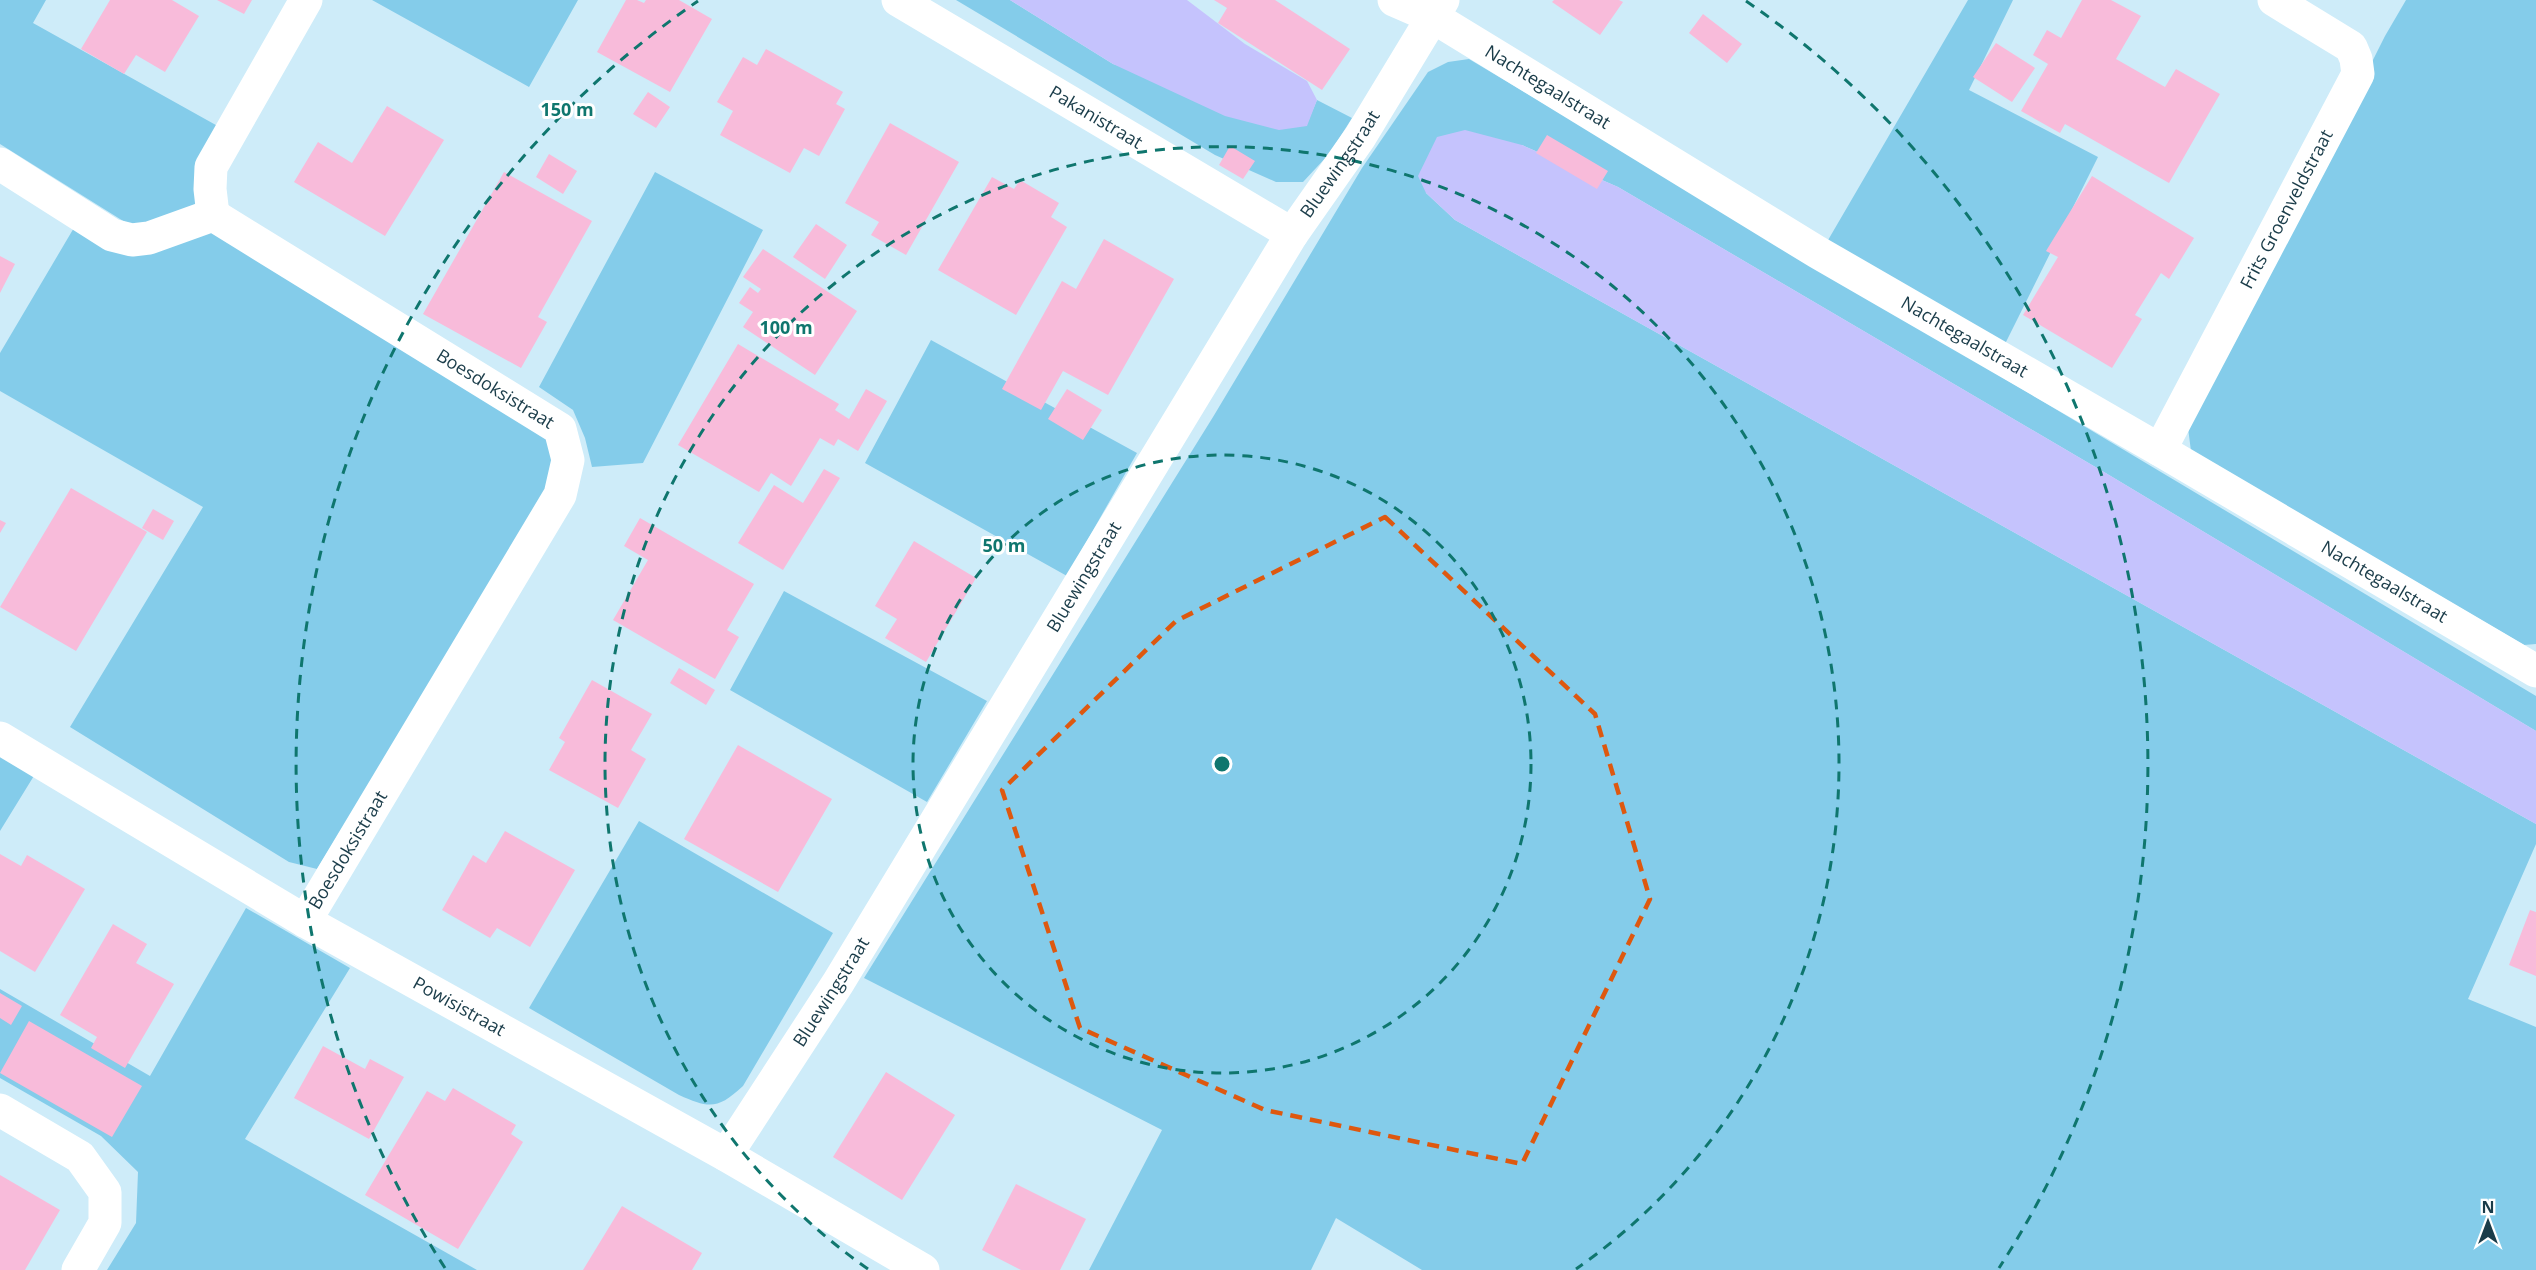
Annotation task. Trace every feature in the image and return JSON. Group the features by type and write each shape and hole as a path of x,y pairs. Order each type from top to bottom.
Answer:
{"street":[{"path":"0,164 112,235 132,240 149,238 213,215 210,189 211,167 306,0"},
{"name":"Pakanistraat","path":"898,0 1292,234"},
{"name":"Nachtegaalstraat","path":"1394,0 1438,9 1817,252 2536,671"},
{"name":"Frits Groenveldstraat","path":"2160,450 2358,75 2356,59 2351,46 2274,0"},
{"name":"Bluewingstraat","path":"726,1155 838,983 1292,234 1360,137 1438,9"},
{"name":"Boesdoksistraat","path":"213,215 560,429 568,460 560,495 305,921"},
{"name":"Powisistraat","path":"0,738 305,921 726,1155 923,1270"},
{"path":"0,1110 80,1156 105,1192 105,1223 78,1270"}],"highlighted area":[{"path":"1385,517 1595,714 1650,899 1522,1164 1265,1110 1080,1028 1002,790 1176,621"}],"shaded area":[{"path":"0,0 46,0 33,23 223,129 204,208 136,229 0,144"},
{"path":"372,0 578,0 529,87"},
{"path":"956,0 1010,0 1113,64 1306,126 1317,100 1352,118 1330,153 1303,182 1276,182 1215,155"},
{"path":"1010,0 1187,0 1245,44 1307,81 1317,100 1307,126 1279,130 1225,116 1113,64"},
{"path":"1968,0 2013,0 1969,90 2098,157 2003,348 1824,247"},
{"path":"2406,0 2536,0 2536,644 2524,645 2191,451 2188,428 2385,36"},
{"path":"1469,59 2536,696 2536,731 2109,475 1618,187 1522,145 1426,193 1455,220 2536,824 2536,844 2468,999 2536,1027 2536,1270 1422,1270 1336,1218 1311,1270 1089,1270 1162,1130 864,978 1213,417 1362,168 1428,72 1448,62"},
{"path":"1465,130 1522,145 1618,187 2109,475 2536,731 2536,824 1455,220 1426,193 1418,176 1437,137"},
{"path":"655,172 763,230 643,463 592,467 585,438 573,410 539,387"},
{"path":"78,221 212,232 547,433 556,460 548,493 317,869 289,862 70,727 203,507 0,391 0,353"},
{"path":"931,340 1137,453 1067,576 865,463"},
{"path":"784,591 987,701 927,802 730,690"},
{"path":"0,744 40,766 0,831"},
{"path":"639,821 833,933 743,1086 720,1103 699,1103 679,1095 529,1008"},
{"path":"246,908 350,968 245,1139 477,1270 107,1270 136,1223 138,1172 101,1136 0,1078 0,989 150,1076"}],"building":[{"path":"110,0 172,0 199,16 165,72 136,55 124,74 81,49"},
{"path":"217,0 252,0 244,14"},
{"path":"626,0 637,0 644,3 646,0 679,0 712,19 670,92 597,52"},
{"path":"1214,0 1275,0 1350,49 1322,90 1218,23 1227,8"},
{"path":"1554,0 1619,0 1623,2 1600,35 1552,2"},
{"path":"2082,0 2111,0 2141,16 2116,59 2165,87 2176,69 2220,94 2169,183 2065,124 2060,133 2021,111 2048,64 2033,55 2047,30 2061,38"},
{"path":"1703,14 1742,44 1727,63 1689,33"},
{"path":"1996,43 2035,68 2012,102 1973,77"},
{"path":"766,49 843,92 836,104 845,109 819,156 804,148 790,173 720,135 733,111 717,102 743,57 757,65"},
{"path":"648,92 670,107 656,128 633,114"},
{"path":"387,106 444,140 385,236 294,182 318,142 352,163"},
{"path":"890,123 959,162 906,255 871,235 879,222 845,203"},
{"path":"1547,135 1608,171 1597,189 1536,153"},
{"path":"1230,146 1255,161 1243,179 1219,165"},
{"path":"549,154 577,171 563,194 536,177"},
{"path":"504,172 592,221 538,317 547,322 521,368 423,314"},
{"path":"2092,176 2194,238 2169,279 2161,273 2135,315 2142,319 2112,368 2023,315 2058,257 2046,251"},
{"path":"992,177 1014,189 1020,180 1059,203 1051,217 1067,227 1016,315 938,270"},
{"path":"816,224 847,245 825,279 793,257"},
{"path":"1104,239 1174,279 1108,395 1063,371 1041,410 1002,389 1062,281 1076,289"},
{"path":"763,249 857,311 815,375 743,327 753,312 739,303 750,287 758,293 761,289 743,277"},
{"path":"0,256 15,264 0,293"},
{"path":"738,344 839,404 835,410 849,419 866,389 887,401 858,451 838,439 834,446 820,438 791,486 771,473 759,492 678,445"},
{"path":"1067,389 1102,410 1083,440 1048,419"},
{"path":"824,469 840,478 783,570 738,543 774,485 803,503"},
{"path":"71,488 147,532 76,651 0,607"},
{"path":"153,509 174,521 163,540 142,528"},
{"path":"640,518 754,584 727,630 739,637 715,679 613,620 648,560 624,546"},
{"path":"0,520 6,523 0,533"},
{"path":"914,541 976,578 926,662 885,638 897,619 875,606"},
{"path":"679,668 715,690 706,705 670,683"},
{"path":"592,680 652,714 631,750 646,759 618,808 549,770 565,742 559,738"},
{"path":"738,745 832,799 778,892 684,839"},
{"path":"505,831 575,870 530,947 497,928 490,938 442,910 473,855 486,863"},
{"path":"0,854 21,866 27,855 85,889 35,972 0,951"},
{"path":"2530,910 2536,912 2536,976 2509,965"},
{"path":"113,924 147,944 136,963 174,984 125,1068 91,1048 97,1037 60,1015"},
{"path":"0,993 22,1006 11,1025 0,1018"},
{"path":"29,1021 142,1086 112,1137 0,1073"},
{"path":"323,1046 365,1069 370,1059 404,1077 369,1139 294,1098"},
{"path":"886,1072 955,1115 902,1200 833,1157"},
{"path":"453,1088 516,1125 511,1134 523,1142 458,1249 365,1195 427,1091 445,1101"},
{"path":"0,1175 60,1210 25,1270 0,1270"},
{"path":"1016,1184 1086,1219 1060,1270 1021,1270 982,1250"},
{"path":"622,1206 702,1253 692,1270 583,1270"}]}
